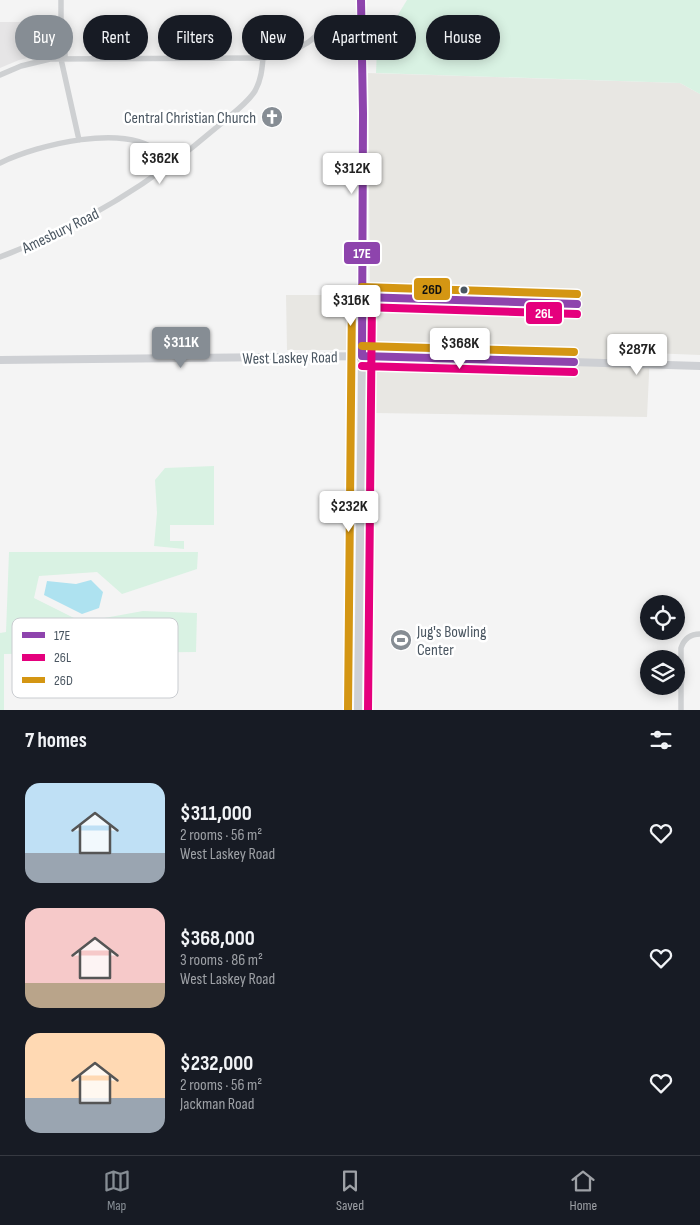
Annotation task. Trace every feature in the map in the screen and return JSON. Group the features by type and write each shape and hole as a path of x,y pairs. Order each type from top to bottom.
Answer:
{"main road":[{"path":"358,710 362,356 362,93"},
{"name":"West Laskey Road","path":"0,360 362,356 700,366"}],"street":[{"path":"61,0 61,15"},
{"path":"361,0 362,15"},
{"path":"304,45 314,37"},
{"path":"73,59 242,58"},
{"path":"0,75 26,64 54,60"},
{"path":"61,60 78,140"},
{"name":"Amesbury Road","path":"0,257 46,238 94,214 133,191 170,165 218,126 254,93 261,76 263,60"},
{"path":"362,60 362,93"},
{"path":"0,163 35,149 78,140 118,139 134,140 149,146 160,153 170,165"},
{"path":"681,710 681,648 688,637 700,634"}],"shaded area":[{"path":"0,22 15,22 15,60 19,60 0,68"},
{"path":"368,73 680,83 700,94 700,355 650,353 647,417 374,413 372,350 287,350 286,295 370,295"}],"green space":[{"path":"407,0 700,0 700,94 680,83 376,73 377,60 416,60 416,15 398,15"},
{"path":"214,466 214,525 170,525 170,541 184,541 184,549 154,546 157,513 155,480 165,468"},
{"path":"9,552 198,552 197,569 122,594 97,572 39,576 34,598 74,618 12,618 12,654 4,654 4,710 0,710 0,633 6,632"},
{"path":"143,611 197,613 196,652 178,652 178,618 104,618"}],"water":[{"path":"91,580 103,592 99,608 82,614 44,595 47,581 76,584"}],"transit line":[{"name":"17E","path":"361,0 363,113 362,356"},
{"name":"26D","path":"362,287 577,294"},
{"name":"26D","path":"348,710 352,297"},
{"name":"17E","path":"362,297 577,304"},
{"name":"26L","path":"368,710 372,297"},
{"name":"26L","path":"362,307 577,314"},
{"name":"26D","path":"362,346 574,352"},
{"name":"17E","path":"362,356 574,362"},
{"name":"26L","path":"362,366 574,372"}],"place":[{"name":"Central Christian Church","path":"272,117"},
{"name":"Jug's Bowling Center","path":"401,640"}]}
